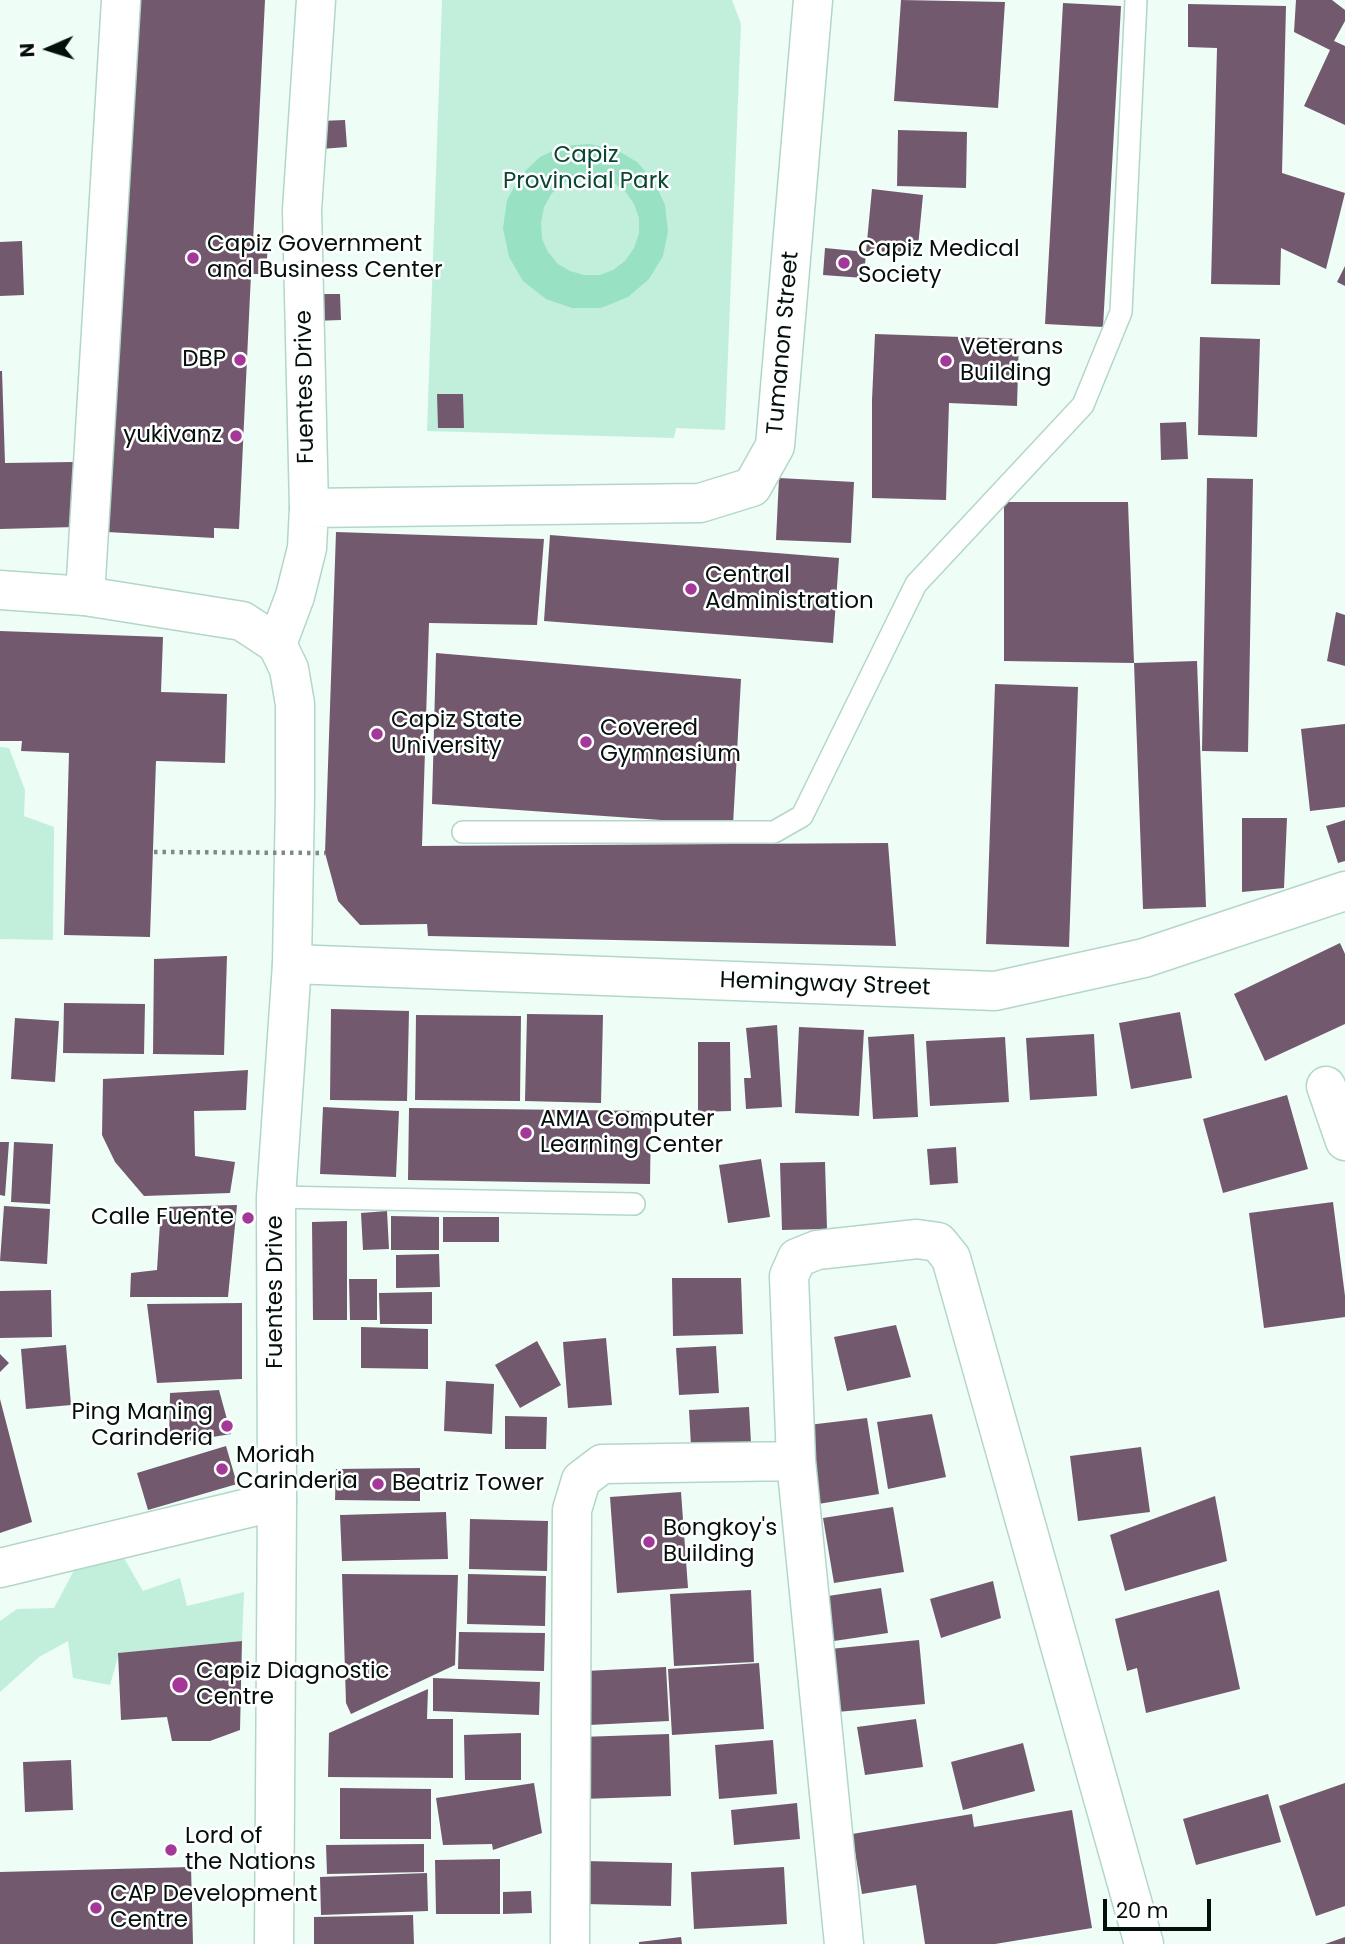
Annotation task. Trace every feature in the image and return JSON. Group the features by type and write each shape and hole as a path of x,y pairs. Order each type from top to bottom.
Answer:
{"street":[{"path":"85,596 121,0"},
{"name":"Fuentes Drive","path":"274,1944 278,1501 276,1197 292,964 295,704 289,669 277,645 295,596 307,548 309,508 302,210 316,0"},
{"name":"Tumanon Street","path":"309,508 700,503 752,487 775,446 813,0"},
{"path":"0,590 85,596 242,621 277,645"},
{"name":"Hemingway Street","path":"292,964 995,991 1144,958 1345,891"},
{"path":"1326,1086 1345,1141"},
{"path":"844,1944 796,1461 789,1276 797,1258 817,1250 918,1239 938,1242 951,1258 1144,1944"},
{"path":"570,1944 572,1510 581,1480 601,1464 796,1461"},
{"path":"0,1568 278,1501"}],"lane":[{"path":"463,832 774,832 802,816 916,584 1083,405 1121,312 1136,0"},
{"path":"276,1197 634,1204"}],"path":[{"path":"154,852 325,853"}],"green space":[{"name":"Capiz Provincial Park","path":"442,0 732,0 741,24 725,430 676,428 674,438 427,431"},
{"path":"0,747 9,748 25,790 24,816 54,827 53,940 0,939"},
{"path":"117,1546 143,1591 180,1578 187,1606 244,1592 242,1641 119,1653 110,1685 73,1678 68,1641 39,1657 0,1692 0,1621 17,1609 54,1608 78,1563"}],"shaded area":[{"path":"589,144 615,149 637,162 654,181 665,205 668,231 663,256 649,279 628,297 601,308 572,308 546,299 523,281 509,257 503,228 507,200 521,175 540,157 563,146","holes":["581,177 596,177 612,182 625,191 639,218 639,233 634,248 625,261 600,275 584,275 558,264 548,252 542,239 541,223 544,207 552,193 565,183"]}],"building":[{"name":"Capiz Government and Business Center","path":"132,0 265,0 253,242 268,243 266,274 251,274 239,529 214,528 214,538 107,532"},
{"path":"901,0 1005,2 998,108 894,101"},
{"path":"1296,0 1332,0 1345,10 1345,21 1334,41 1345,46 1345,125 1304,106 1330,50 1294,32"},
{"path":"1063,3 1121,6 1103,327 1045,324"},
{"path":"1188,4 1286,6 1282,173 1345,193 1326,269 1281,248 1280,285 1211,284 1217,48 1188,47"},
{"path":"345,120 347,147 321,149 320,121"},
{"path":"898,130 967,132 966,188 897,186"},
{"path":"872,189 923,195 917,257 866,252"},
{"path":"22,241 24,295 0,296 0,242"},
{"name":"Capiz Medical Society","path":"825,248 866,252 864,278 823,275"},
{"path":"1345,266 1345,286 1337,282"},
{"path":"312,294 340,294 341,320 313,321"},
{"path":"875,334 1019,339 1017,406 949,403 946,500 872,498"},
{"path":"1200,337 1260,339 1257,437 1198,435"},
{"path":"0,371 5,463 73,462 75,527 0,529"},
{"path":"437,394 463,394 464,428 438,428"},
{"path":"1186,422 1188,459 1161,460 1160,423"},
{"path":"779,478 854,482 851,543 776,540"},
{"path":"1207,478 1253,479 1248,752 1202,751"},
{"path":"1004,502 1128,502 1134,663 1004,661"},
{"name":"Capiz State University","path":"336,532 544,539 537,625 429,623 422,846 888,843 896,946 428,936 427,924 360,925 338,901 325,853"},
{"name":"Central Administration","path":"550,535 839,558 833,643 544,621"},
{"path":"1336,612 1345,615 1345,666 1327,661"},
{"path":"0,631 163,637 161,692 227,694 225,763 156,761 150,937 64,935 69,753 21,751 22,741 0,741"},
{"name":"Covered Gymnasium","path":"436,653 741,679 733,825 432,804"},
{"path":"1197,661 1206,907 1143,909 1134,663"},
{"path":"995,684 1078,687 1069,947 986,944"},
{"path":"1345,724 1345,807 1310,811 1301,729"},
{"path":"1242,818 1287,818 1284,888 1242,892"},
{"path":"1345,820 1345,861 1338,863 1326,826"},
{"path":"1340,943 1345,954 1345,1024 1265,1061 1234,994"},
{"path":"227,956 224,1055 153,1054 154,959"},
{"path":"64,1003 145,1004 144,1054 63,1053"},
{"path":"331,1009 409,1011 407,1101 330,1100"},
{"path":"1180,1012 1192,1078 1131,1089 1119,1023"},
{"path":"527,1014 603,1015 601,1103 525,1101"},
{"path":"416,1015 521,1016 520,1101 415,1100"},
{"path":"15,1018 59,1021 55,1082 11,1079"},
{"path":"777,1025 782,1107 746,1109 744,1078 751,1078 746,1028"},
{"path":"799,1027 864,1030 859,1116 795,1113"},
{"path":"914,1034 918,1117 873,1119 868,1037"},
{"path":"1094,1034 1097,1096 1030,1100 1026,1038"},
{"path":"1005,1037 1009,1102 930,1106 926,1041"},
{"path":"698,1042 730,1042 731,1111 698,1112"},
{"path":"248,1070 246,1110 194,1111 195,1156 235,1162 230,1193 144,1196 115,1162 102,1135 103,1079"},
{"path":"1287,1095 1308,1169 1223,1193 1203,1119"},
{"path":"323,1107 399,1111 396,1177 320,1174"},
{"path":"409,1108 651,1111 650,1184 408,1180"},
{"path":"0,1142 9,1142 5,1196 0,1195"},
{"path":"14,1142 53,1144 50,1204 11,1202"},
{"path":"956,1147 958,1183 930,1185 927,1149"},
{"path":"761,1159 770,1217 728,1223 719,1165"},
{"path":"825,1162 827,1229 782,1230 780,1163"},
{"path":"1333,1202 1345,1296 1345,1317 1264,1328 1249,1213"},
{"path":"237,1205 228,1297 130,1297 131,1273 157,1270 161,1207"},
{"path":"4,1206 50,1209 47,1264 0,1261"},
{"path":"387,1211 389,1249 363,1250 361,1213"},
{"path":"391,1216 439,1217 439,1250 391,1250"},
{"path":"443,1217 499,1217 499,1242 443,1242"},
{"path":"347,1221 347,1320 313,1320 312,1222"},
{"path":"439,1254 440,1287 396,1288 396,1255"},
{"path":"672,1278 741,1278 743,1334 673,1336"},
{"path":"349,1279 377,1279 377,1320 350,1320"},
{"path":"51,1290 52,1337 0,1338 0,1291"},
{"path":"432,1292 432,1324 380,1324 379,1293"},
{"path":"242,1303 242,1379 157,1383 147,1304"},
{"path":"896,1325 911,1377 847,1391 834,1337"},
{"path":"361,1327 428,1329 428,1369 361,1368"},
{"path":"606,1338 612,1405 568,1408 563,1342"},
{"path":"537,1341 561,1385 520,1408 495,1365"},
{"path":"66,1345 71,1405 26,1409 21,1349"},
{"path":"716,1346 719,1393 679,1395 676,1348"},
{"path":"0,1354 9,1363 0,1372"},
{"path":"446,1381 494,1384 492,1434 444,1431"},
{"path":"219,1390 231,1434 169,1444 170,1393"},
{"path":"0,1399 32,1522 0,1533"},
{"path":"749,1407 751,1443 691,1446 689,1410"},
{"path":"932,1414 946,1477 888,1489 877,1422"},
{"path":"505,1416 547,1417 546,1449 505,1449"},
{"path":"867,1418 879,1494 806,1506 800,1426"},
{"path":"226,1446 237,1484 148,1510 137,1473"},
{"path":"1141,1447 1150,1512 1078,1521 1070,1456"},
{"name":"Beatriz Tower","path":"420,1468 420,1501 335,1500 336,1469"},
{"name":"Bongkoy's Building","path":"681,1492 688,1588 617,1593 610,1497"},
{"path":"1215,1496 1227,1561 1125,1591 1110,1535"},
{"path":"893,1507 904,1572 834,1583 823,1518"},
{"path":"446,1512 448,1559 342,1561 340,1515"},
{"path":"470,1519 548,1521 547,1571 469,1569"},
{"path":"342,1574 458,1575 455,1665 351,1714 346,1703"},
{"path":"468,1574 546,1576 545,1626 467,1624"},
{"path":"993,1581 1001,1618 941,1638 930,1599"},
{"path":"881,1588 888,1633 834,1641 828,1596"},
{"path":"751,1590 754,1662 674,1666 670,1594"},
{"path":"1219,1590 1240,1689 1146,1713 1137,1668 1127,1671 1115,1619"},
{"path":"459,1632 545,1633 544,1671 458,1669"},
{"path":"919,1640 925,1704 837,1712 830,1649"},
{"name":"Capiz Diagnostic Centre","path":"242,1641 240,1730 210,1741 172,1741 167,1717 121,1720 118,1653"},
{"path":"759,1663 764,1729 672,1735 668,1669"},
{"path":"666,1667 669,1721 589,1725 586,1671"},
{"path":"433,1678 540,1682 539,1715 433,1711"},
{"path":"428,1689 427,1719 453,1719 453,1778 328,1777 329,1733"},
{"path":"916,1719 923,1767 865,1775 857,1727"},
{"path":"521,1733 521,1780 465,1780 464,1735"},
{"path":"669,1734 671,1796 582,1799 580,1737"},
{"path":"773,1740 777,1794 719,1799 715,1745"},
{"path":"1023,1743 1035,1791 963,1810 951,1762"},
{"path":"71,1760 73,1810 25,1812 23,1762"},
{"path":"534,1783 542,1833 493,1850 492,1844 443,1845 436,1798"},
{"path":"1345,1783 1345,1906 1316,1916 1279,1806"},
{"path":"340,1788 431,1789 431,1839 340,1839"},
{"path":"1268,1794 1281,1842 1196,1865 1183,1819"},
{"path":"797,1803 800,1839 734,1845 731,1810"},
{"path":"1072,1810 1092,1928 995,1944 925,1944 916,1885 862,1894 852,1834 972,1814 974,1827"},
{"path":"424,1844 424,1872 327,1874 326,1845"},
{"path":"500,1859 500,1914 436,1914 435,1860"},
{"path":"585,1861 672,1863 671,1906 585,1904"},
{"name":"CAP Development Centre","path":"191,1867 193,1944 0,1944 0,1872"},
{"path":"784,1867 787,1924 694,1929 691,1872"},
{"path":"427,1873 428,1911 321,1915 320,1877"},
{"path":"531,1891 532,1913 503,1914 503,1892"},
{"path":"413,1915 414,1944 314,1944 314,1917"},
{"path":"681,1937 682,1944 639,1944 639,1942"},
{"path":"1345,1937 1345,1944 1325,1944"}],"place":[{"name":"Capiz Government and Business Center","path":"193,258"},
{"name":"Capiz Medical Society","path":"844,263"},
{"name":"DBP","path":"240,360"},
{"name":"Veterans Building","path":"946,361"},
{"name":"yukivanz","path":"236,436"},
{"name":"Central Administration","path":"691,589"},
{"name":"Capiz State University","path":"377,734"},
{"name":"Covered Gymnasium","path":"586,742"},
{"name":"AMA Computer Learning Center","path":"526,1133"},
{"name":"Calle Fuente","path":"248,1218"},
{"name":"Ping Maning Carinderia","path":"227,1426"},
{"name":"Moriah Carinderia","path":"222,1469"},
{"name":"Beatriz Tower","path":"378,1484"},
{"name":"Bongkoy's Building","path":"649,1542"},
{"name":"Capiz Diagnostic Centre","path":"180,1685"},
{"name":"Lord of the Nations","path":"171,1850"},
{"name":"CAP Development Centre","path":"96,1908"}]}
